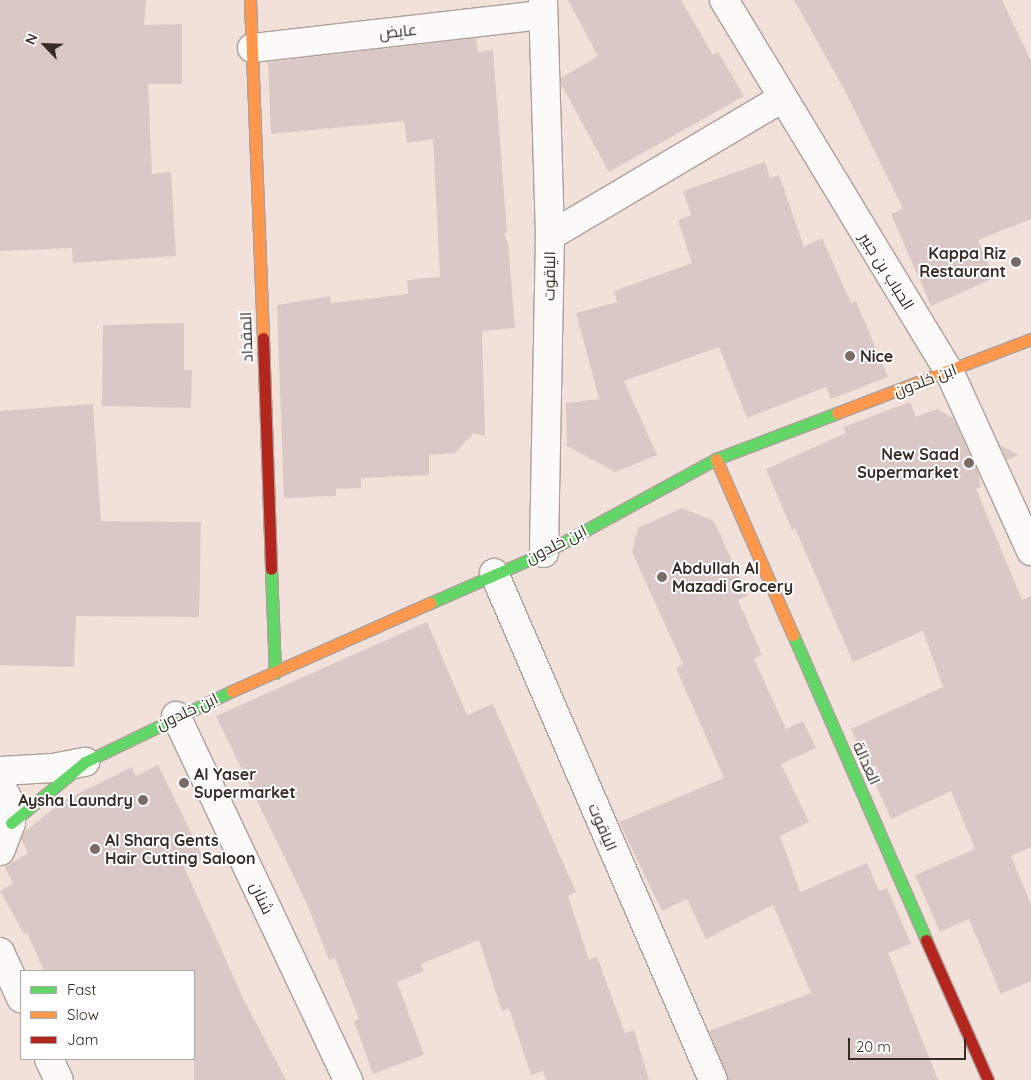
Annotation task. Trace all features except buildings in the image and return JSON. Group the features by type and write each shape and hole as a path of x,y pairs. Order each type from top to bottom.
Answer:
{"street":[{"name":"المقداد","path":"250,0 275,673"},
{"name":"الحباب بن جبير","path":"724,0 781,99 949,371 1031,550"},
{"name":"عايض","path":"252,48 543,8"},
{"name":"الياقوت","path":"543,8 550,236 544,553"},
{"path":"550,236 781,99"},
{"name":"ابن خلدون","path":"11,823 34,801 85,762 176,716 494,573 544,553 716,459 1031,339"},
{"name":"العدالة","path":"716,459 988,1080"},
{"name":"الياقوت","path":"494,573 713,1080"},
{"name":"شنان","path":"176,716 348,1080"},
{"name":"ابن خلدون","path":"0,771 53,768 85,762"},
{"path":"0,784 10,803 11,823 0,851"},
{"path":"0,952 20,996"},
{"path":"49,1060 59,1080"}],"traffic: fast":[{"path":"430,603 544,553 716,459 837,413"},
{"path":"271,569 275,673"},
{"path":"793,635 926,940"},
{"path":"11,823 85,762 232,691"}],"traffic: slow":[{"path":"250,0 263,338"},
{"path":"837,413 1031,339"},
{"path":"716,459 793,635"},
{"path":"232,691 430,603"}],"traffic: jam":[{"path":"263,338 271,569"},
{"path":"926,940 988,1080"}],"place":[{"name":"Kappa Riz Restaurant","path":"1016,262"},
{"name":"Nice","path":"850,356"},
{"name":"New Saad Supermarket","path":"969,463"},
{"name":"Abdullah Al Mazadi Grocery","path":"662,577"},
{"name":"Al Yaser Supermarket","path":"184,783"},
{"name":"Aysha Laundry","path":"143,800"},
{"name":"Al Sharq Gents Hair Cutting Saloon","path":"95,849"}]}
